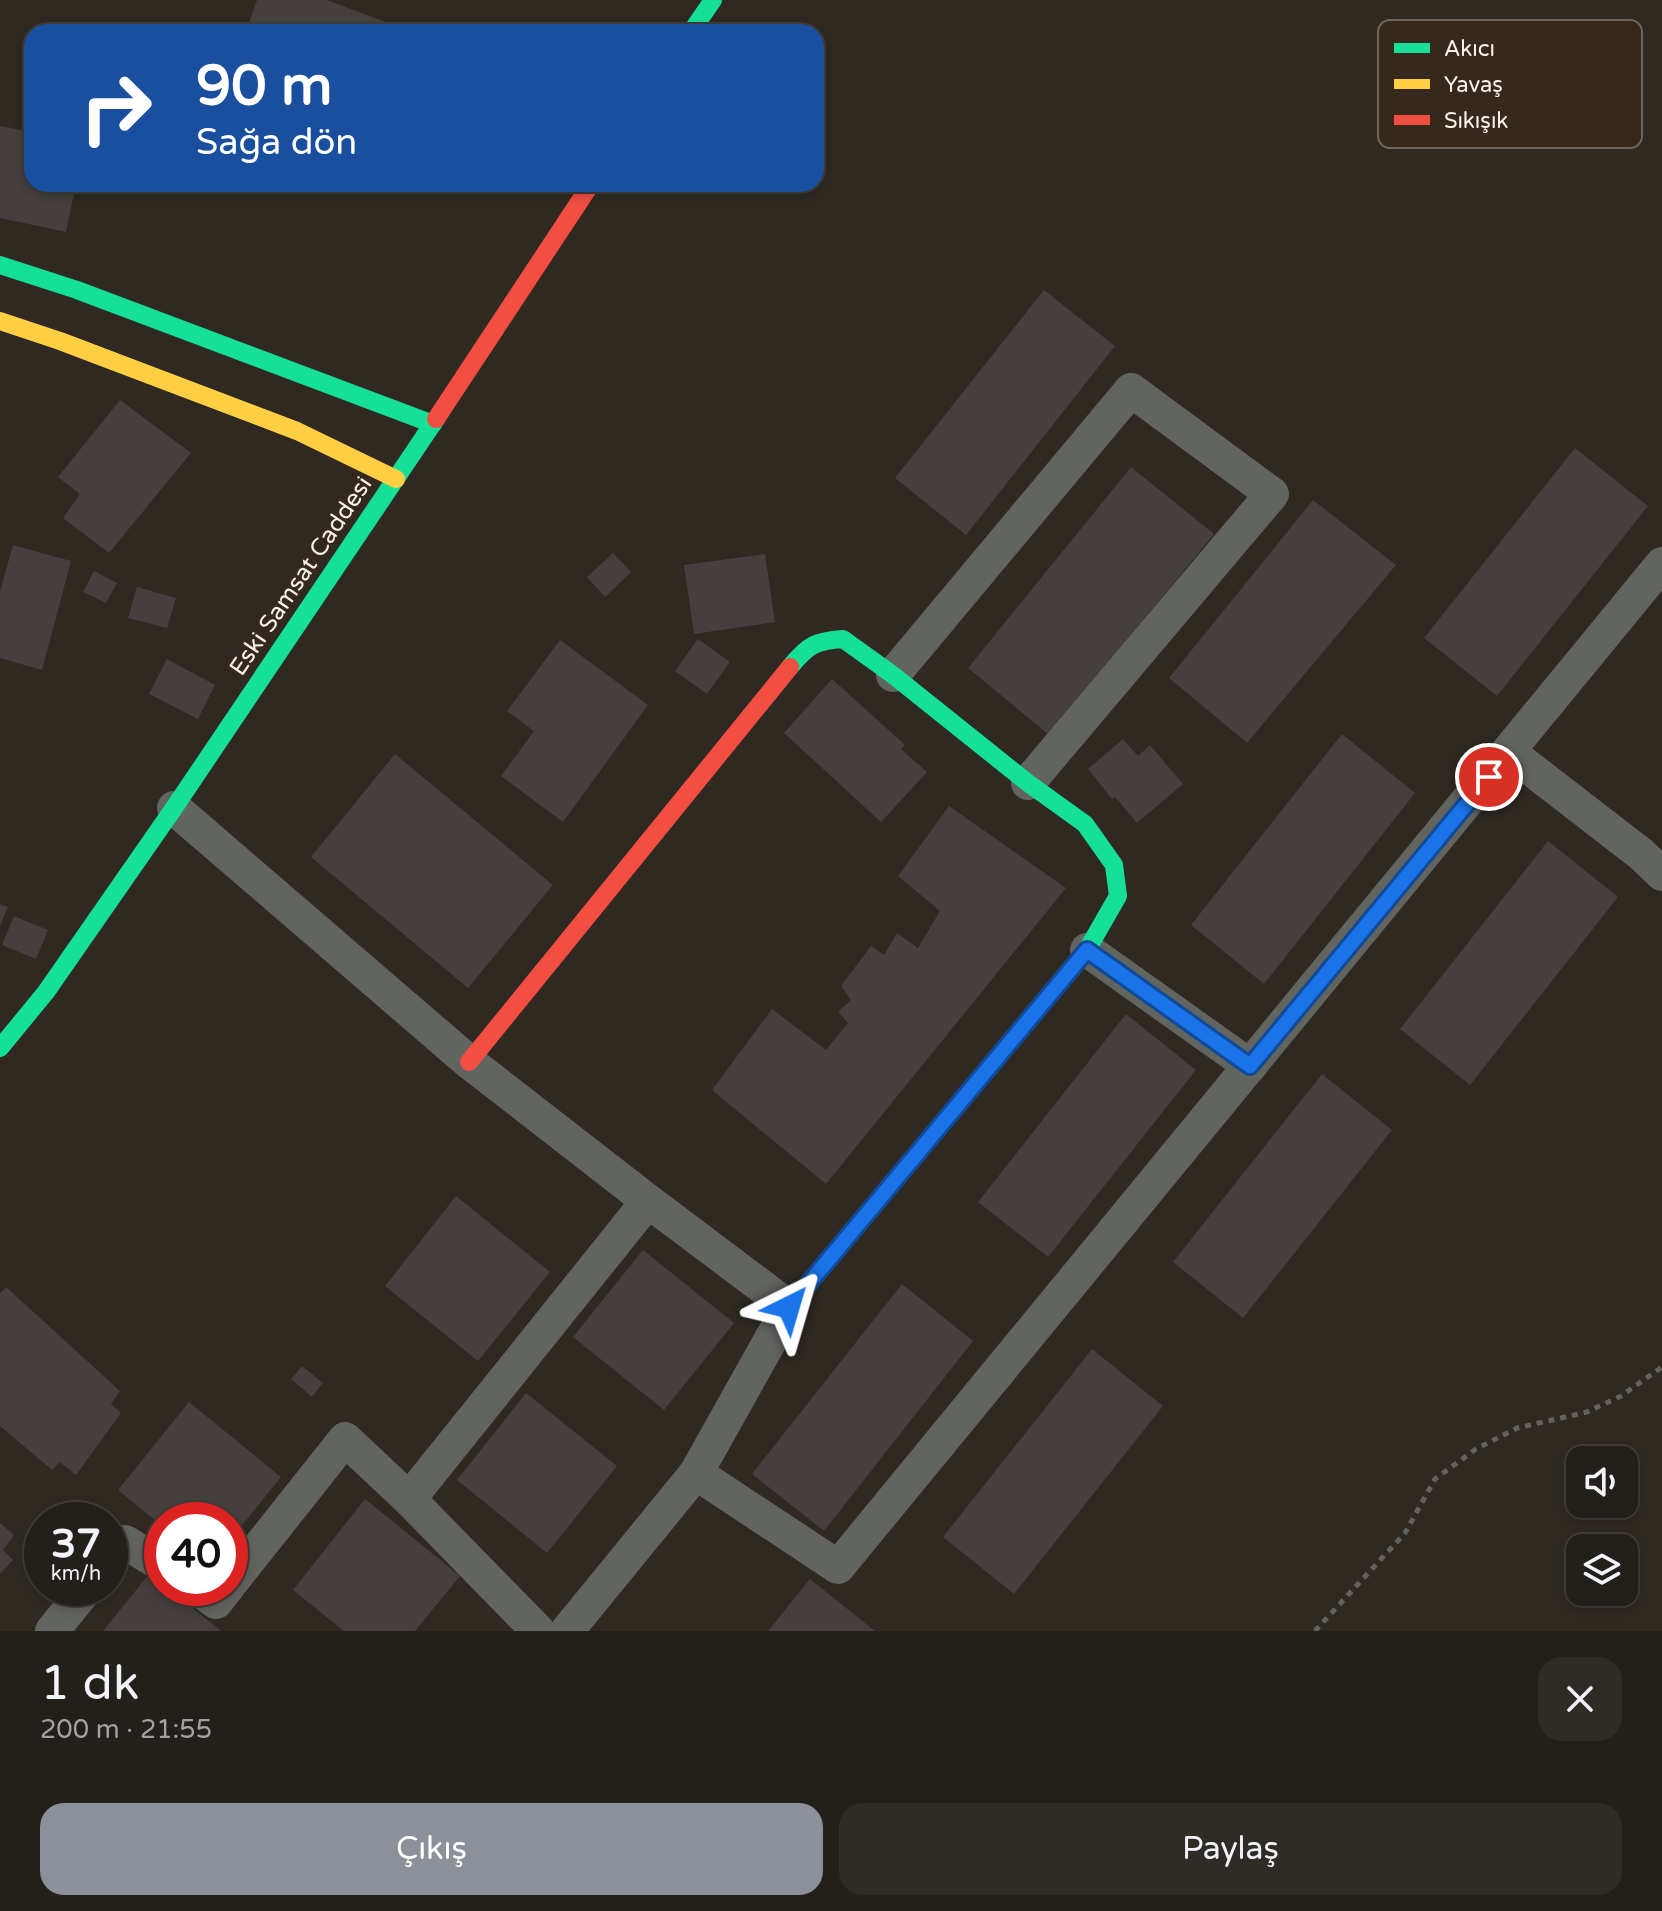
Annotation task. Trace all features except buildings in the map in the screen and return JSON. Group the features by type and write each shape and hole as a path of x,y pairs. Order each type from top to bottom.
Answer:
{"street":[{"path":"696,24 713,0"},
{"name":"Eski Samsat Caddesi","path":"0,1048 46,992 174,808 586,192"},
{"path":"0,265 77,290 433,424"},
{"path":"0,321 297,431 396,479"},
{"path":"893,675 1131,390 1272,494 1028,783"},
{"path":"696,1473 838,1567 1662,564"},
{"path":"469,1062 800,655 819,641 843,639 893,675 1028,783 1085,824 1114,865 1118,896 1087,950 789,1307 696,1473 567,1631"},
{"path":"1509,752 1655,858"},
{"path":"174,808 469,1062 789,1307"},
{"path":"1087,950 1250,1066"},
{"name":"Eski Samsat Caddesi","path":"7,1068 46,992"},
{"path":"409,1499 648,1201"},
{"path":"248,1562 345,1439 409,1499 538,1631"},
{"path":"52,1631 72,1606"}],"path":[{"path":"1315,1631 1405,1533 1435,1479 1476,1449 1517,1428 1587,1412 1621,1396 1662,1367"}],"traffic: fast":[{"path":"696,24 713,0"},
{"path":"0,265 77,290 433,424"},
{"path":"0,1048 46,992 174,808 436,419"},
{"path":"790,667 813,646 843,639 1085,824 1114,865 1118,896 1087,950 1020,1030"}],"traffic: slow":[{"path":"0,321 297,431 396,479"},
{"path":"789,1307 1020,1030"}],"traffic: jam":[{"path":"436,419 586,192"},
{"path":"469,1062 790,667"}],"route":[{"path":"789,1307 1087,950 1250,1066 1489,777"}]}
